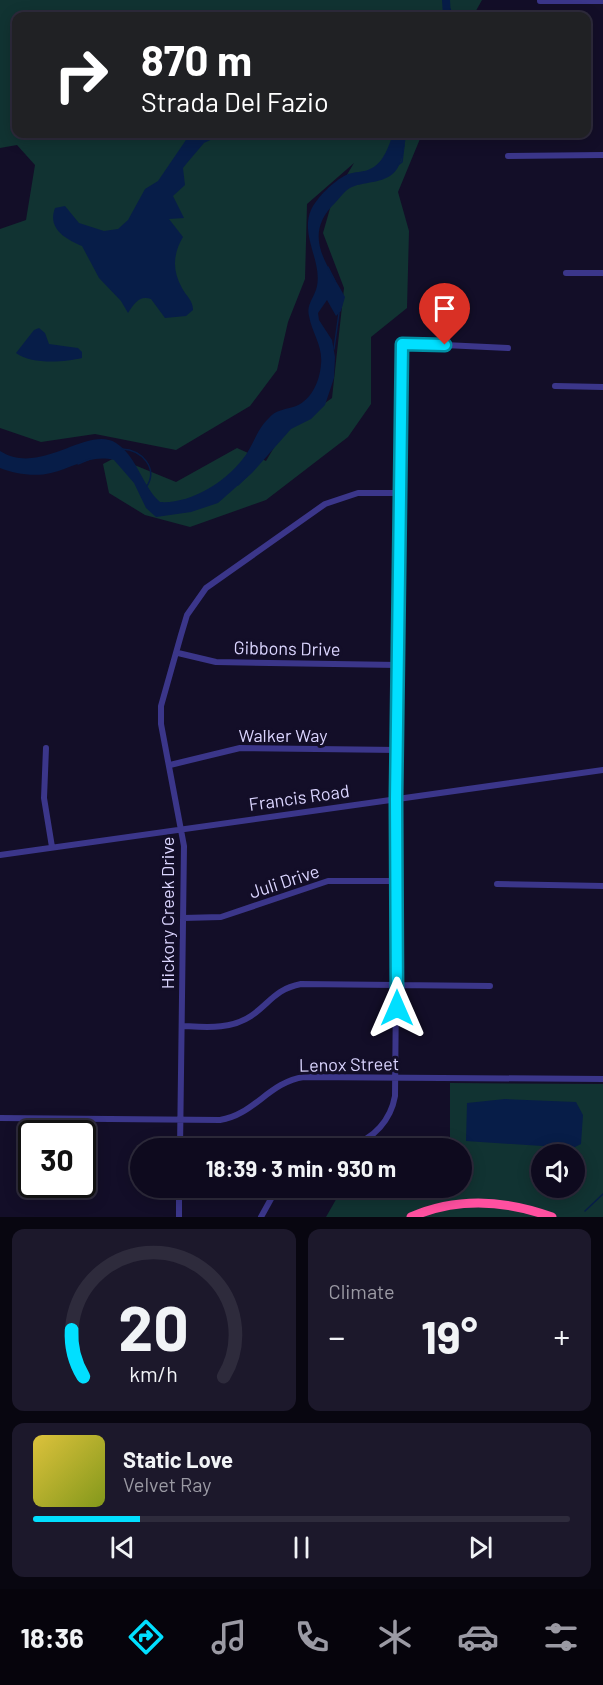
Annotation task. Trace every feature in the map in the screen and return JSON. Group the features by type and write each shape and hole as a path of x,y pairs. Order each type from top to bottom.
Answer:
{"highway":[{"path":"411,1217 443,1207 471,1203 499,1203 552,1217"}],"street":[{"path":"540,1 603,1"},
{"path":"508,156 603,155"},
{"path":"566,273 603,273"},
{"path":"364,1138 378,1130 393,1105 396,1077 396,799 402,344 508,348"},
{"path":"555,386 603,387"},
{"name":"Hickory Creek Drive","path":"180,1138 182,829 170,765 162,738 161,706 187,615 206,588 219,576 325,504 358,493 400,493"},
{"name":"Gibbons Drive","path":"178,653 216,662 398,664"},
{"path":"46,748 44,798 51,848"},
{"name":"Walker Way","path":"170,765 240,748 398,750"},
{"name":"Francis Road","path":"0,855 603,770"},
{"name":"Juli Drive","path":"183,918 221,917 328,881 396,881"},
{"path":"497,884 603,885"},
{"path":"182,1026 219,1027 236,1024 250,1017 276,994 294,986 490,986"},
{"name":"Lenox Street","path":"0,1118 220,1120 237,1116 255,1105 274,1087 298,1078 603,1079"},
{"path":"179,1198 179,1217"},
{"path":"261,1217 271,1198"}],"green space":[{"path":"0,0 482,0 475,12 12,12 12,138 420,138 398,192 409,231 407,308 371,337 371,404 348,437 266,500 190,527 145,515 109,493 103,464 120,455 132,464 176,482 237,448 266,461 282,434 332,398 344,288 323,233 333,198 354,163 307,204 305,279 288,322 277,370 250,406 176,450 95,434 41,442 0,428 0,229 26,220 35,165 17,145 0,148"},
{"path":"450,1083 603,1084 603,1217 326,1217 337,1198 472,1198 472,1138 450,1138"}],"water":[{"path":"442,0 450,0 451,12 443,12"},
{"path":"187,138 215,138 204,143 183,168 185,185 173,196 184,218 169,219 183,237 177,250 175,268 179,281 193,307 193,310 186,316 165,318 151,299 147,298 137,301 128,313 121,301 99,278 82,246 64,236 54,222 55,208 65,206 79,223 104,231 118,229 128,220 145,189 158,181"},
{"path":"392,138 405,138 402,157 393,174 382,180 347,190 325,215 320,227 319,239 325,262 345,297 341,311 336,316 327,300 318,313 319,320 332,340 335,357 334,378 325,405 311,419 291,429 252,473 218,503 191,512 156,517 146,508 134,483 114,460 89,460 59,471 38,475 0,468 0,451 16,457 31,458 91,440 104,439 116,443 129,455 148,488 160,502 183,500 194,496 226,477 246,455 269,418 277,412 305,401 316,384 321,357 308,312 318,277 308,229 311,210 331,185 349,174 369,170 380,162"},
{"path":"39,328 45,333 49,344 78,348 82,352 82,358 67,361 39,361 16,353 34,330"},
{"path":"505,1099 576,1102 583,1115 581,1144 531,1145 472,1141 472,1138 466,1138 467,1103"}],"waterway":[{"path":"398,165 402,162 404,145"},
{"path":"328,267 335,281"},
{"path":"334,349 339,313"},
{"path":"122,449 136,453 146,461 151,473 147,486"},
{"path":"78,464 90,459"},
{"path":"238,485 247,476"},
{"path":"585,1211 603,1194"}],"route":[{"path":"397,1008 396,799 402,344 445,345"}]}
